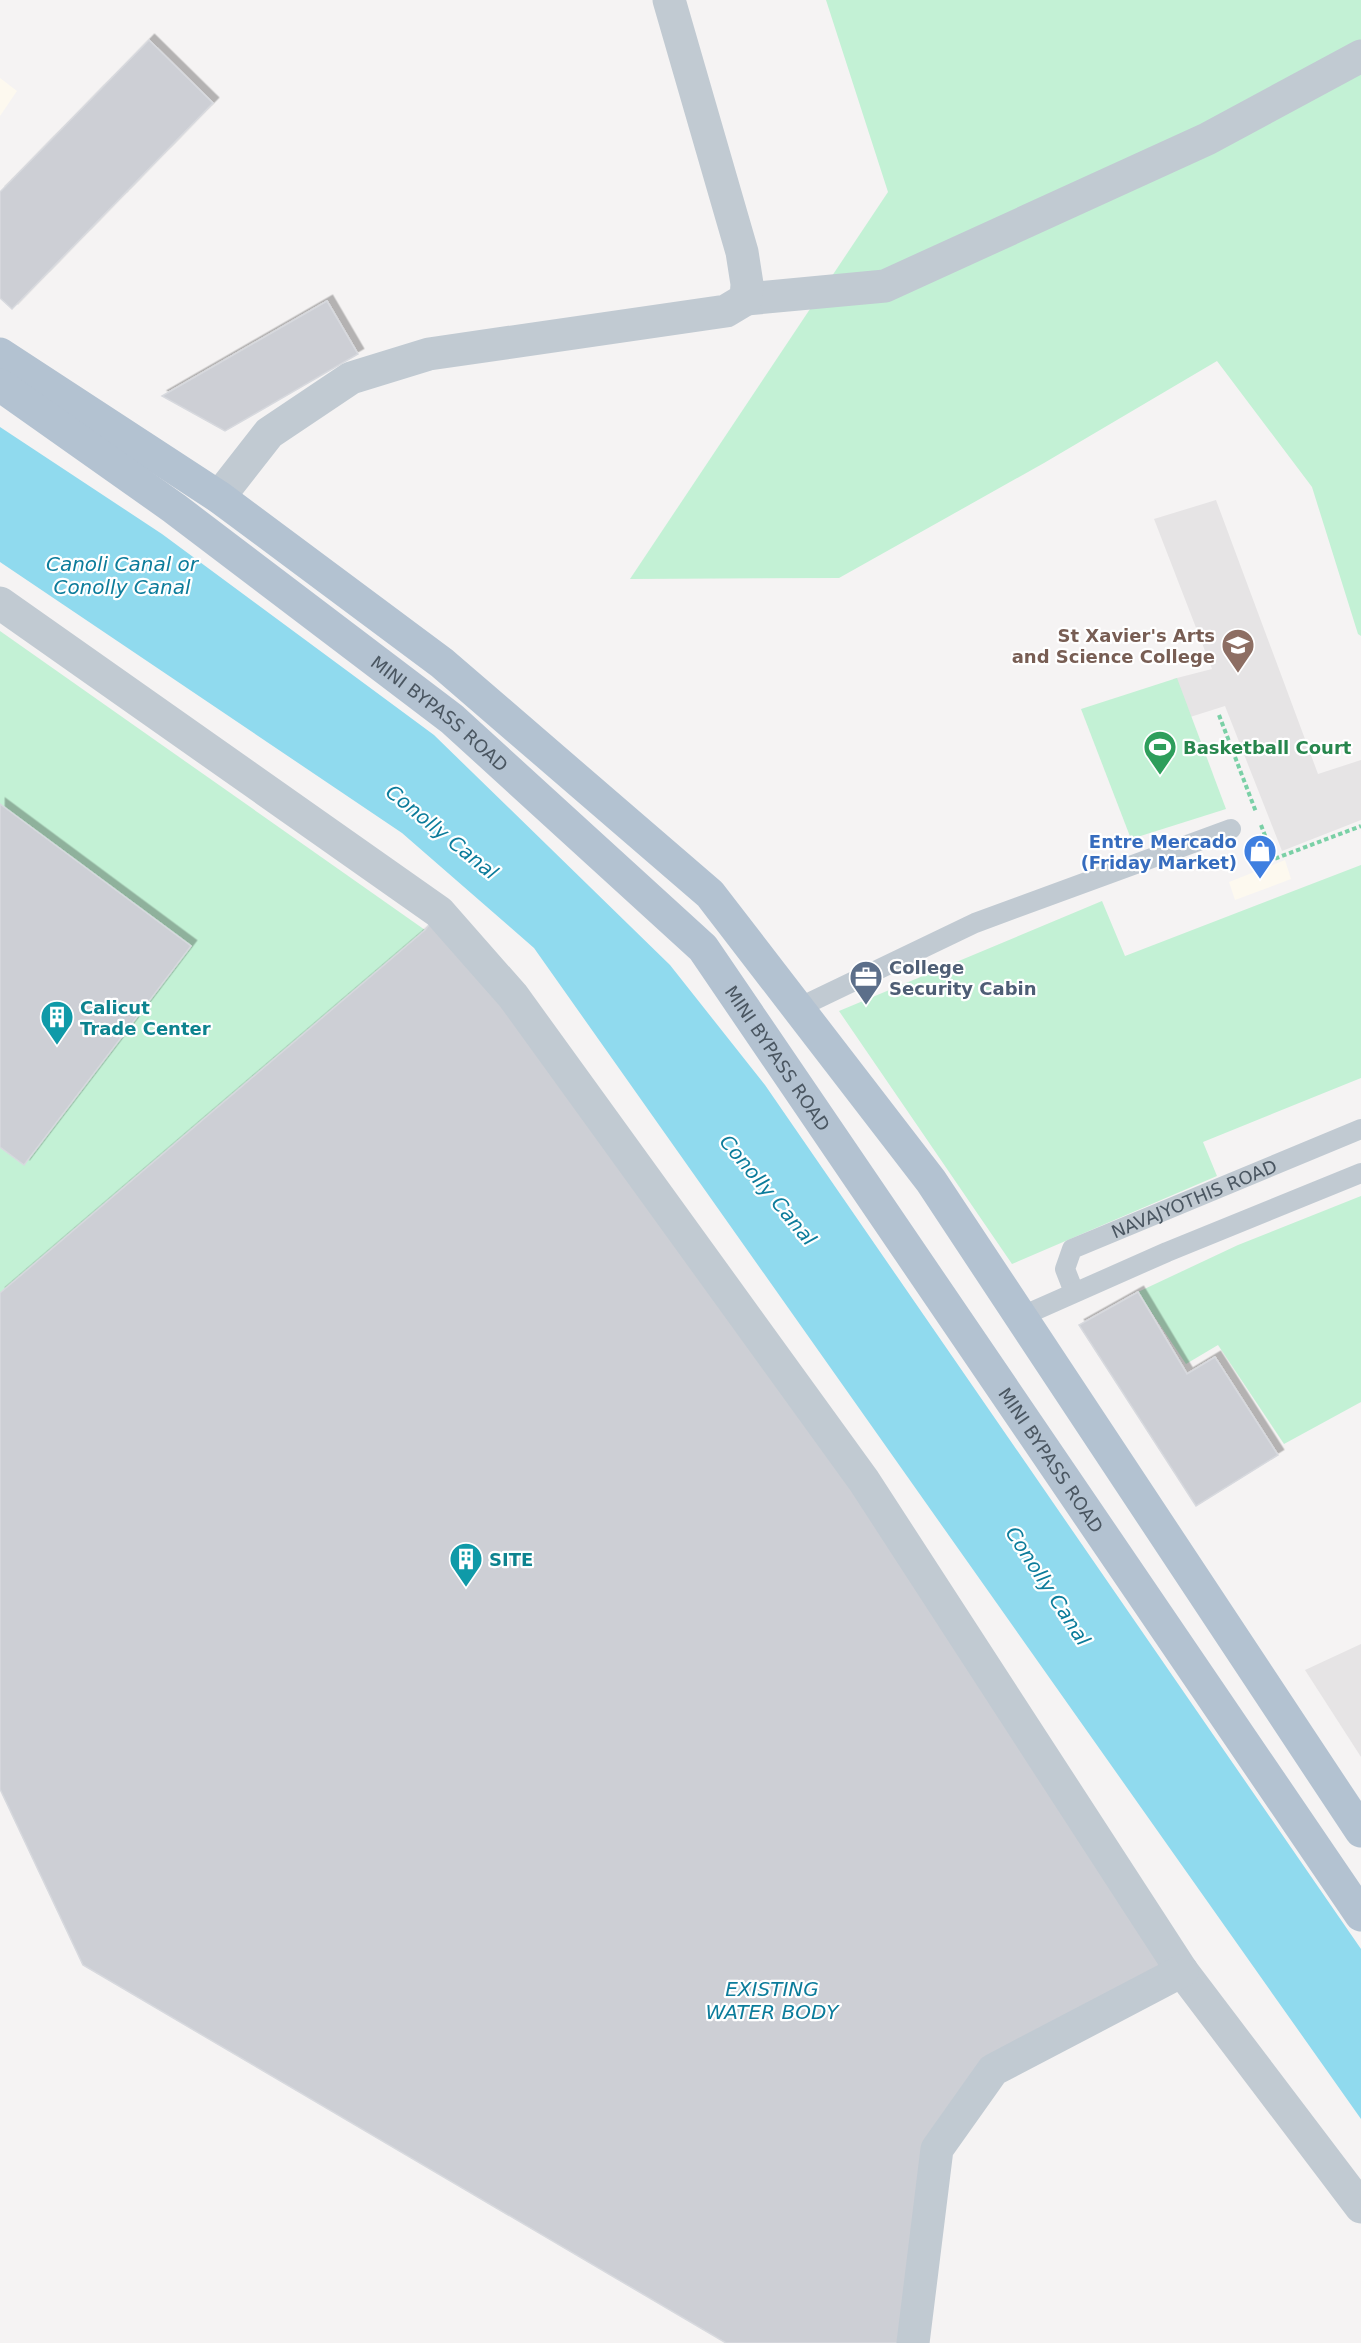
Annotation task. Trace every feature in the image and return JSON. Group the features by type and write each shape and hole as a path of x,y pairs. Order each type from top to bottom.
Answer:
{"main road":[{"name":"MINI BYPASS ROAD","path":"0,354 219,497 442,663 710,894 931,1181 1361,1831"},
{"name":"MINI BYPASS ROAD","path":"0,385 174,508 452,718 703,948 1361,1915"}],"street":[{"path":"669,0 687,69 742,252 747,284 746,299"},
{"path":"219,497 269,433 351,378 429,354 726,311 746,299 885,286 1207,139 1361,56"},
{"path":"0,603 439,912 513,996 864,1481 1182,1971 1361,2207"},
{"path":"913,2343 938,2149 993,2070 1182,1971"}],"lane":[{"path":"798,1008 975,923 1231,829"},
{"name":"NAVAJYOTHIS ROAD","path":"1074,1293 1065,1269 1072,1249 1361,1129"},
{"path":"1020,1317 1167,1252 1361,1173"}],"path":[{"path":"1219,715 1274,859 1361,826"}],"shaded area":[{"path":"0,78 17,91 0,116"},
{"name":"St Xavier's Arts and Science College","path":"1216,500 1318,774 1361,760 1361,820 1282,851 1225,706 1187,718 1173,679 1212,669 1154,519"},
{"name":"Entre Mercado (Friday Market)","path":"1285,860 1291,879 1235,900 1229,882"},
{"path":"1361,1644 1361,1757 1305,1670"}],"green space":[{"path":"826,0 1361,0 1361,636 1358,634 1312,487 1217,361 1044,463 839,578 630,579 888,192"},
{"path":"0,631 425,930 846,1493 0,1358"},
{"name":"Basketball Court","path":"1177,678 1226,809 1131,839 1081,709"},
{"path":"1361,865 1361,1078 1203,1142 1217,1176 1012,1264 839,1011 1102,901 1125,956"},
{"path":"1361,1196 1361,1402 1284,1444 1218,1345 1186,1364 1138,1292 1238,1245"}],"water":[{"name":"Canoli Canal or Conolly Canal","path":"0,427 162,534 434,735 670,965 765,1085 1361,1949 1361,2119 534,948 402,833 0,562"}],"building":[{"path":"149,40 213,103 12,309 0,298 0,192"},
{"path":"327,301 358,354 225,431 162,396"},
{"name":"Calicut Trade Center","path":"0,804 191,946 24,1165 0,1147"},
{"name":"SITE","path":"439,912 513,996 1182,1971 993,2070 937,2149 913,2343 726,2343 83,1965 0,1789 0,1293 425,930"},
{"path":"1138,1292 1187,1374 1215,1357 1278,1455 1196,1506 1079,1325"}],"place":[{"name":"St Xavier's Arts and Science College","path":"1238,674"},
{"name":"Basketball Court","path":"1160,776"},
{"name":"Entre Mercado (Friday Market)","path":"1260,880"},
{"name":"College Security Cabin","path":"866,1006"},
{"name":"Calicut Trade Center","path":"57,1046"},
{"name":"SITE","path":"466,1588"}],"water label":[{"name":"Conolly Canal","path":"442,832"},
{"name":"Conolly Canal","path":"768,1190"},
{"name":"Conolly Canal","path":"1048,1586"},
{"name":"EXISTING WATER BODY","path":"772,2000"}]}
